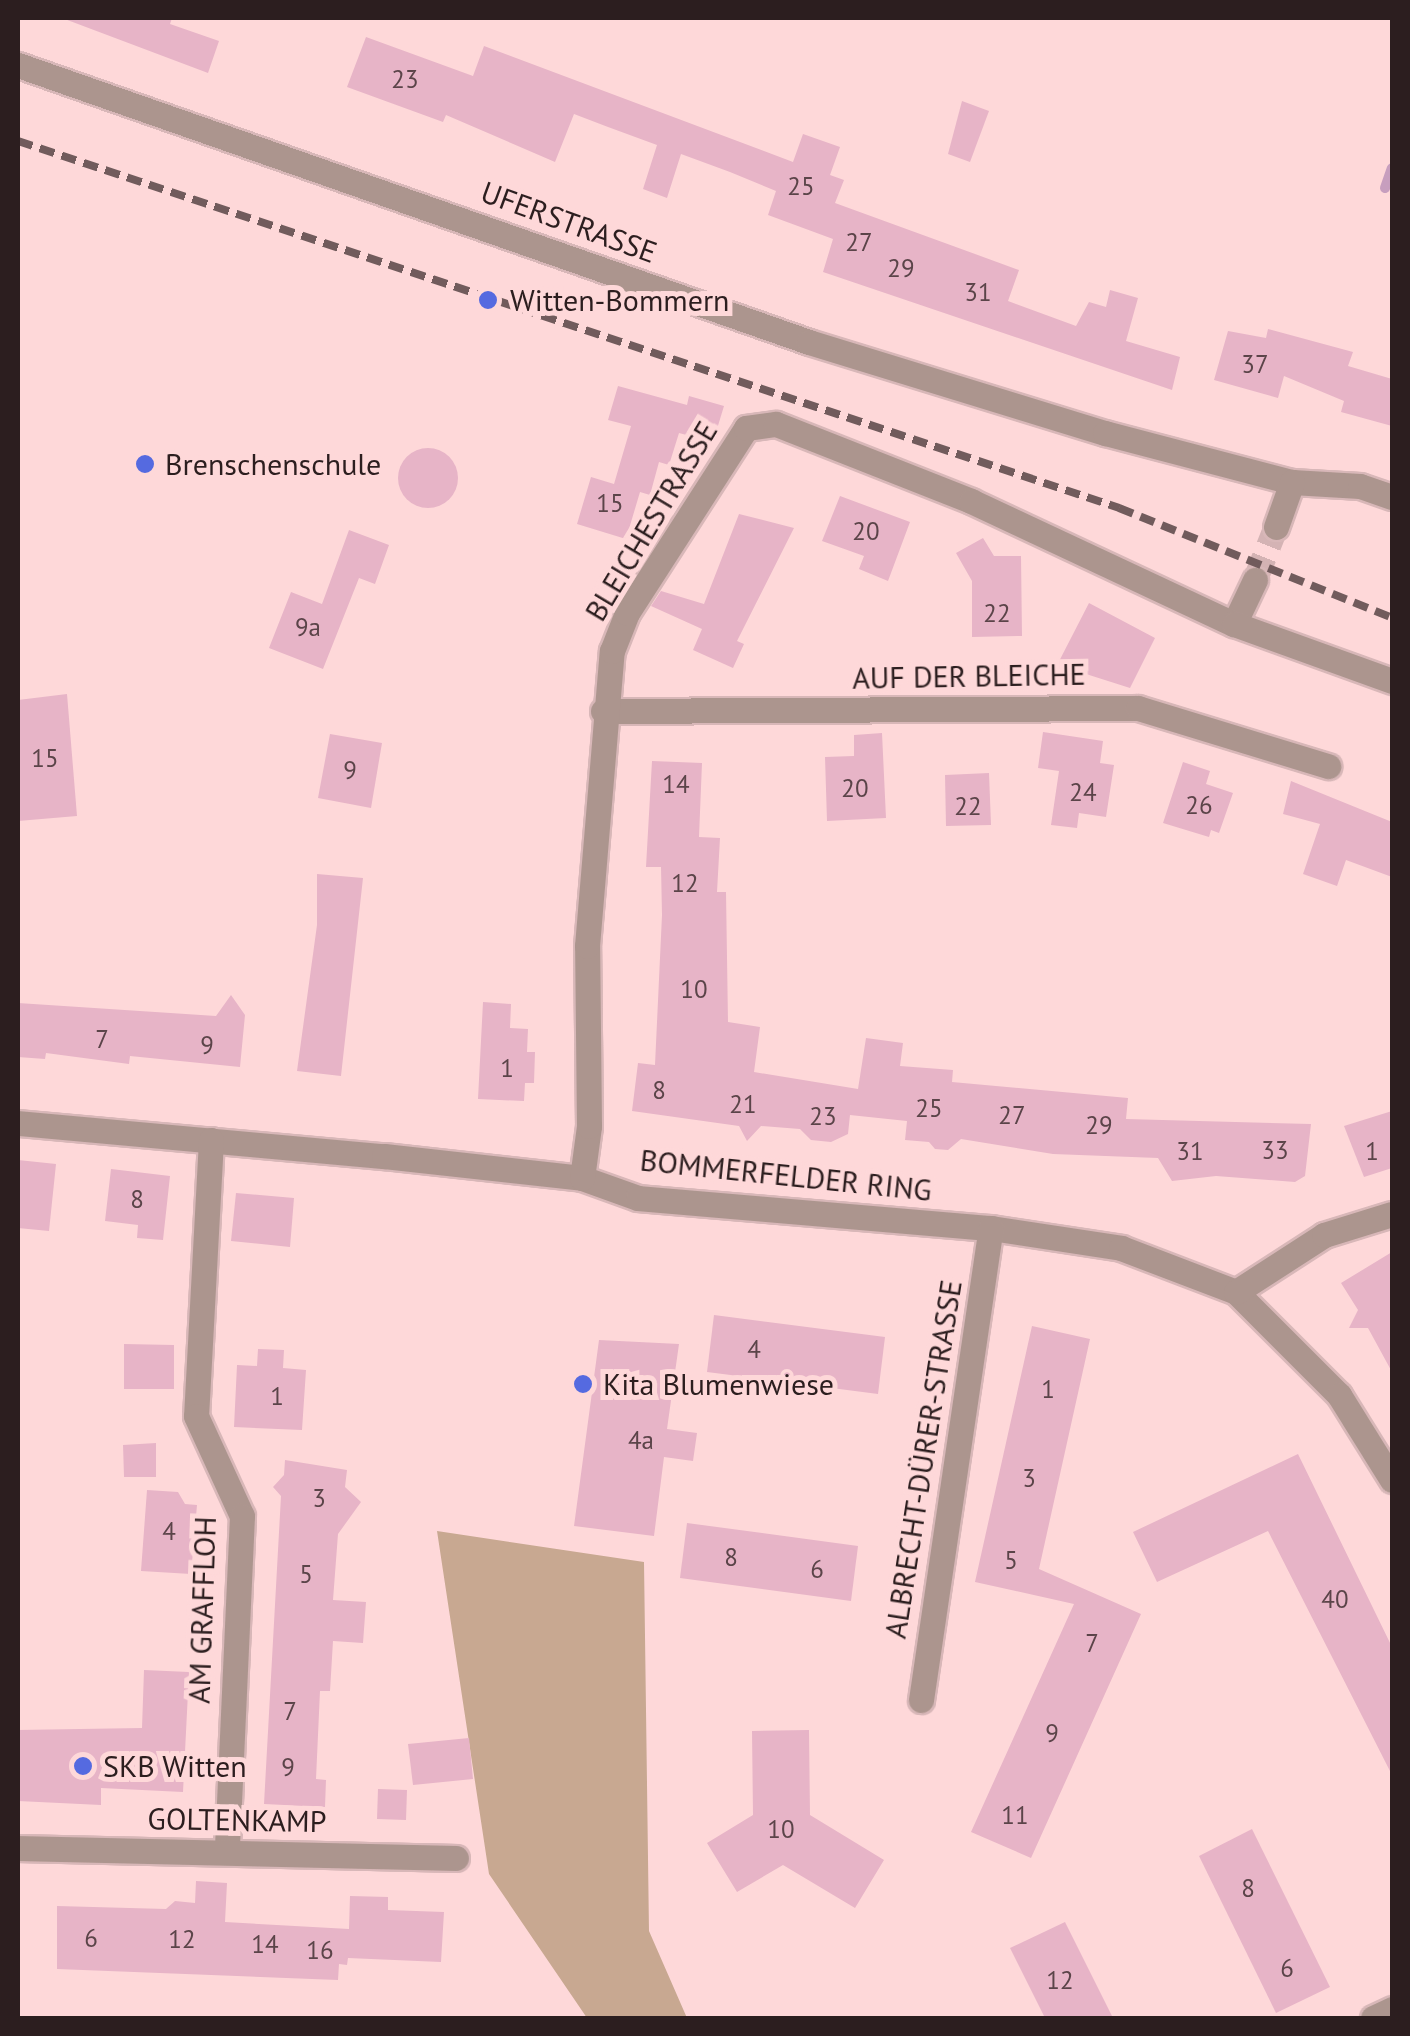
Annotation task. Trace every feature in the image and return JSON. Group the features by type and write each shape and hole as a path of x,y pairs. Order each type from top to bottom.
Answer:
{"street":[{"name":"UFERSTRASSE","path":"18,65 808,342 1106,433 1292,482 1360,486 1392,498"},
{"name":"BLEICHESTRASSE","path":"582,1178 603,710 612,651 627,613 735,440 757,422 776,424 972,501 1234,624"},
{"path":"1276,527 1292,482"},
{"path":"1255,580 1234,624 1392,681"},
{"name":"AUF DER BLEICHE","path":"603,710 1138,708 1328,766"},
{"name":"BOMMERFELDER RING","path":"18,1123 582,1178 638,1198 991,1228 1121,1248 1236,1292 1338,1395 1392,1480"},
{"name":"AM GRAFFLOH","path":"211,1140 196,1416 224,1464 242,1516 227,1852"},
{"path":"1236,1292 1324,1235 1392,1214"},
{"name":"ALBRECHT-DÜRER-STRASSE","path":"921,1700 991,1228"},
{"name":"GOLTENKAMP","path":"18,1848 456,1858"},
{"path":"1373,2018 1392,2009"}],"shaded area":[{"path":"437,1531 644,1562 649,1931 687,2018 587,2018 489,1874"}],"building":[{"path":"62,18 172,18 170,24 219,41 208,73"},
{"path":"366,37 473,76 484,46 793,162 803,134 840,147 830,175 844,180 835,203 1019,270 1008,301 1076,326 1089,302 1106,307 1110,290 1138,298 1126,341 1180,357 1172,390 823,272 833,239 768,215 776,191 730,172 681,154 667,198 643,189 657,145 574,114 555,162 446,115 443,122 347,87"},
{"path":"962,101 989,111 970,162 948,154"},
{"path":"1268,329 1353,352 1348,366 1392,379 1392,426 1341,412 1344,401 1284,376 1278,398 1214,380 1228,331 1266,338"},
{"path":"618,386 687,405 689,396 724,406 713,442 679,433 669,465 659,462 650,495 640,492 626,539 577,524 591,477 614,484 631,426 608,420"},
{"path":"428,448 449,457 458,478 449,499 428,508 407,499 398,478 407,457"},
{"path":"840,496 910,522 888,581 859,569 864,556 822,541"},
{"path":"739,514 794,528 737,641 744,644 733,668 693,650 702,629 651,606 661,591 704,604"},
{"path":"349,530 389,545 375,584 359,578 323,669 269,648 291,592 322,604"},
{"path":"983,538 994,556 1021,556 1022,636 972,637 972,581 956,553"},
{"path":"1089,603 1155,638 1130,688 1086,674 1079,686 1053,673"},
{"path":"67,694 77,816 18,821 18,700"},
{"path":"1043,732 1103,741 1100,763 1114,765 1106,817 1079,813 1077,828 1051,825 1059,771 1038,768"},
{"path":"882,733 886,818 827,821 825,757 854,756 854,735"},
{"path":"330,734 382,743 371,808 318,798"},
{"path":"652,761 702,763 699,837 720,838 717,892 726,892 728,1022 760,1027 754,1072 858,1089 866,1038 903,1043 900,1066 953,1070 952,1082 1128,1098 1126,1119 1311,1124 1305,1176 1295,1182 1216,1176 1172,1181 1158,1158 1053,1154 961,1139 948,1150 935,1149 929,1142 905,1140 907,1121 850,1115 848,1134 831,1142 811,1140 800,1129 761,1126 747,1141 739,1126 632,1111 638,1063 655,1065 662,915 661,867 646,867"},
{"path":"1183,762 1210,771 1206,784 1233,793 1219,833 1211,830 1209,837 1163,823"},
{"path":"989,773 991,825 946,826 945,775"},
{"path":"1291,781 1392,822 1392,877 1346,860 1337,886 1303,874 1320,824 1283,814"},
{"path":"317,874 363,878 341,1076 297,1071 317,925"},
{"path":"231,995 245,1015 240,1067 130,1056 129,1064 46,1053 45,1059 18,1057 18,1003 216,1016"},
{"path":"483,1002 511,1004 510,1028 528,1029 527,1052 535,1052 534,1083 525,1083 524,1101 478,1099"},
{"path":"1392,1111 1392,1168 1364,1177 1344,1126"},
{"path":"18,1160 56,1164 49,1231 18,1228"},
{"path":"111,1169 170,1176 163,1240 137,1238 138,1225 105,1221"},
{"path":"236,1193 294,1198 290,1247 231,1241"},
{"path":"1392,1252 1392,1372 1368,1328 1349,1328 1358,1310 1341,1283"},
{"path":"714,1315 885,1337 878,1394 707,1372"},
{"path":"1032,1326 1090,1339 1039,1569 1141,1614 1031,1858 971,1832 1074,1604 975,1582"},
{"path":"599,1340 679,1344 667,1429 697,1433 693,1461 664,1457 654,1536 574,1526"},
{"path":"124,1344 174,1345 174,1389 124,1389"},
{"path":"258,1349 284,1350 283,1368 306,1370 302,1430 234,1427 237,1365 257,1366"},
{"path":"156,1443 156,1477 124,1477 123,1445"},
{"path":"1298,1454 1392,1647 1392,1775 1268,1531 1157,1582 1133,1532"},
{"path":"285,1460 347,1470 345,1487 361,1502 338,1534 333,1600 366,1602 363,1643 333,1641 330,1691 320,1691 316,1779 326,1780 325,1807 264,1804 281,1496 273,1487 284,1475"},
{"path":"147,1490 178,1492 185,1504 197,1505 191,1574 141,1571"},
{"path":"687,1523 858,1546 851,1601 680,1578"},
{"path":"144,1670 189,1672 183,1792 101,1788 101,1805 18,1801 18,1730 142,1728"},
{"path":"809,1730 810,1815 884,1860 855,1908 783,1865 737,1892 707,1843 753,1815 752,1731"},
{"path":"469,1738 473,1779 413,1785 408,1744"},
{"path":"378,1789 407,1790 406,1820 377,1819"},
{"path":"1252,1829 1330,1987 1276,2013 1199,1856"},
{"path":"196,1881 227,1883 225,1922 349,1929 350,1896 388,1897 388,1910 444,1912 441,1962 348,1958 347,1965 339,1964 338,1980 57,1969 57,1906 166,1909 175,1901 195,1903"},
{"path":"1065,1922 1113,2018 1045,2018 1010,1948"}],"waterway":[{"path":"1385,188 1392,168"}],"tunnel":[{"path":"1255,580 1276,527"}],"railway":[{"path":"18,141 1119,508 1392,618"}],"place":[{"name":"Witten-Bommern","path":"488,300"},
{"name":"Brenschenschule","path":"145,464"},
{"name":"Kita Blumenwiese","path":"583,1384"},
{"name":"SKB Witten","path":"83,1766"}]}
